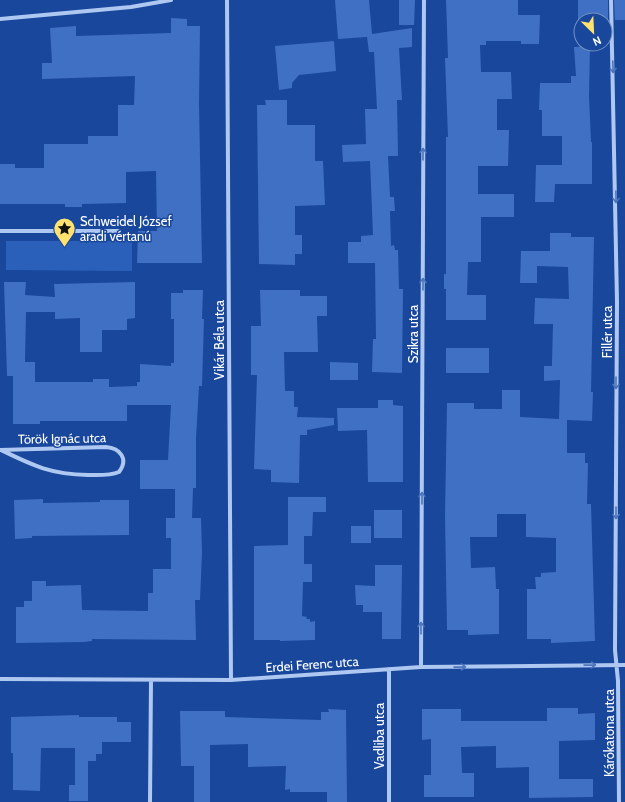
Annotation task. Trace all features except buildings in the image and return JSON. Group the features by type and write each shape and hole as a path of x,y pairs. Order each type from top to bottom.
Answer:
{"street":[{"path":"0,18 131,7 171,0"},
{"name":"Vikár Béla utca","path":"227,0 231,680"},
{"name":"Szikra utca","path":"421,667 424,0"},
{"name":"Fillér utca","path":"611,0 617,278 615,650 617,665"},
{"path":"0,231 118,231"},
{"name":"Török Ignác utca","path":"106,447 119,451 123,456 124,462 119,472 110,475 63,474 38,468 0,450 106,447"},
{"name":"Kárókatona utca","path":"617,665 619,802"},
{"name":"Erdei Ferenc utca","path":"0,678 231,680 421,667 625,665"},
{"name":"Vadliba utca","path":"389,669 389,802"},
{"path":"150,802 151,680"}],"shaded area":[{"path":"6,241 132,241 132,271 6,270"}],"place":[{"name":"Schweidel József aradi vértanú","path":"65,248"}]}
